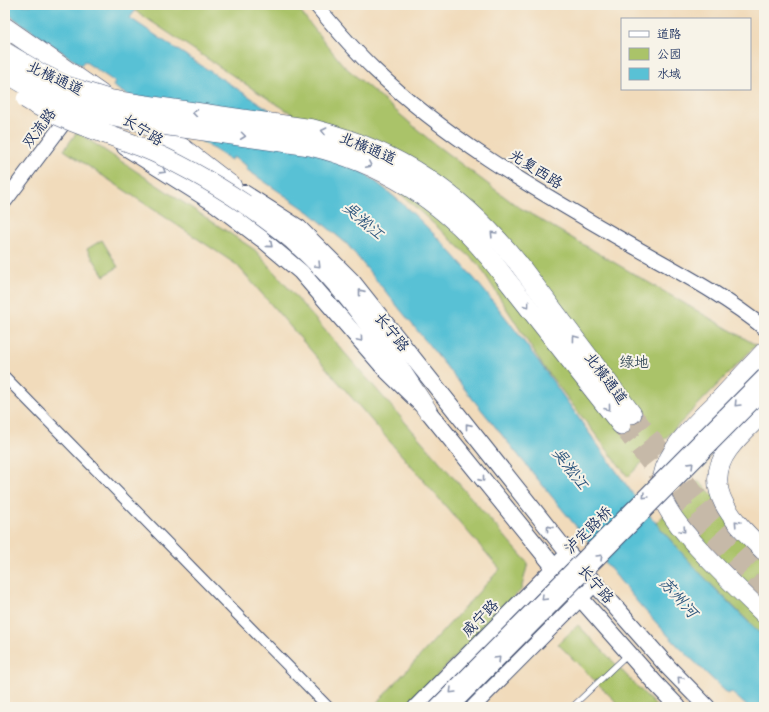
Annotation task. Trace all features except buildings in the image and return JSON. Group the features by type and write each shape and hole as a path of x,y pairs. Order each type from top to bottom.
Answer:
{"highway":[{"path":"5,27 118,106 184,149 232,186"},
{"name":"北横通道","path":"5,51 13,64 64,85 112,100 313,129 342,136 370,146 413,169 451,196 482,223 511,269 627,419"},
{"name":"北横通道","path":"5,72 57,100 108,117 310,146 337,152 363,162 404,184 440,209 511,269"},
{"path":"5,85 54,114 168,158 220,187 270,221 297,244 323,270 353,306 386,350 426,410"},
{"path":"764,352 682,440 666,465 662,480 662,495 676,523 764,614"},
{"path":"764,412 728,451 720,467 718,478 720,493 725,507 732,517 764,551"}],"main road":[{"name":"光复西路","path":"316,5 344,38 375,70 410,101 459,139 551,199 717,295 764,328"},
{"name":"长宁路","path":"5,38 84,94 299,228 352,281 568,552 668,667 707,707"},
{"name":"长宁路","path":"13,64 71,114 217,205 262,239 301,272 386,370 426,410 554,567 629,654 678,707"},
{"name":"双流路","path":"5,201 71,114 84,94"},
{"name":"泸定路桥","path":"436,707 764,376"},
{"name":"泸定路桥","path":"451,707 764,391"},
{"name":"威宁路","path":"416,707 568,552"},
{"path":"473,707 596,583"}],"street":[{"path":"5,377 328,707"}],"lane":[{"path":"572,707 629,654"}],"green space":[{"name":"绿地","path":"138,5 295,5 343,65 432,142 517,206 756,345 628,477 543,366 479,265 403,196 343,146 256,91 134,10"},
{"path":"77,132 255,250 528,563 521,590 406,707 373,707 500,569 237,265 64,150"},
{"path":"102,240 118,267 104,276 87,249"},
{"path":"698,481 764,542 764,637 693,566 656,523"},
{"path":"578,625 657,707 621,707 558,644"}],"water":[{"path":"5,5 104,5 108,8 105,5 139,5 130,18 331,149 350,162 404,205 451,252 507,319 533,353 633,494 663,532 712,586 764,637 764,707 748,707 731,692 728,694 676,644 639,604 347,244 309,212 246,169 247,166 233,157 231,160 113,86 115,82 84,61 81,65 5,12"}],"tunnel":[{"path":"632,414 707,509 764,572"},
{"path":"621,425 694,520 764,595"}],"water label":[{"name":"吴淞江","path":"364,220"},
{"name":"吴淞江","path":"571,468"},
{"name":"苏州河","path":"679,597"}]}
